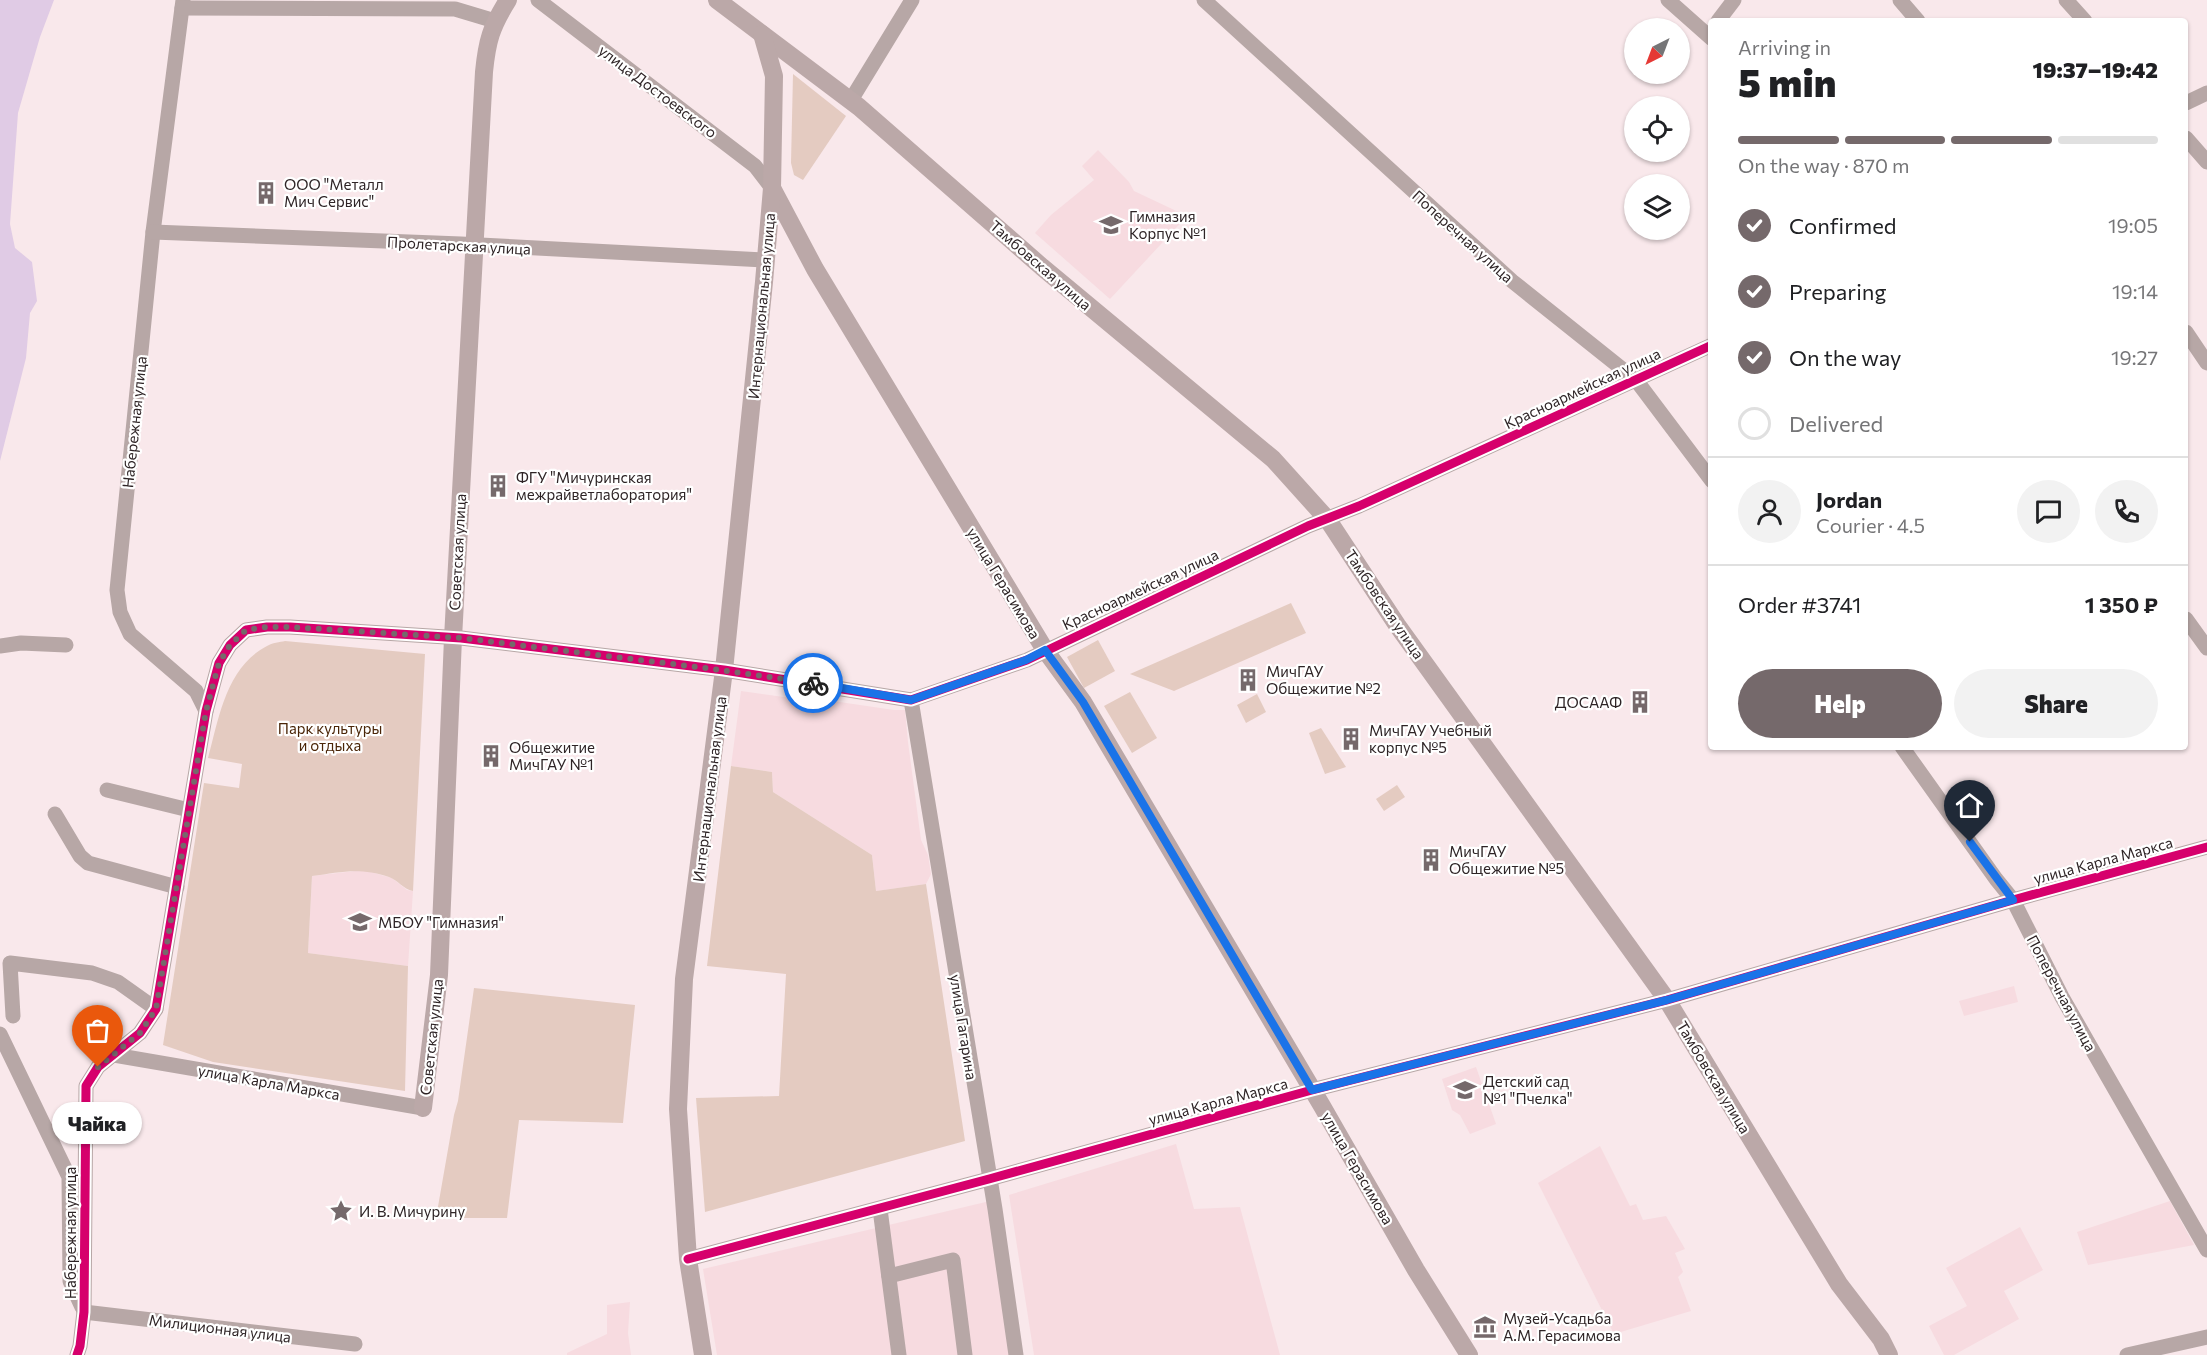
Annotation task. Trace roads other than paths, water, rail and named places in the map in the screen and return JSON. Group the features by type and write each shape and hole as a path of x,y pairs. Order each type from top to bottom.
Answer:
{"main road":[{"name":"Советская улица","path":"423,1108 439,975 453,638 484,72 487,44 495,21 508,0"},
{"name":"Тамбовская улица","path":"717,0 850,100 1042,267 1273,459 1328,520 1397,625 1667,1000 1839,1284 1881,1339 1889,1355"},
{"name":"улица Герасимова","path":"762,34 774,76 772,188 815,269 1045,650 1083,702 1416,1270 1469,1355"},
{"name":"Интернациональная улица","path":"703,1355 688,1259 678,1109 684,979 724,670 772,188"}],"street":[{"name":"улица Достоевского","path":"538,0 755,166 772,188"},
{"path":"850,100 912,0"},
{"name":"Поперечная улица","path":"1204,0 1512,281 1636,380 1708,476"},
{"path":"1668,0 1708,32"},
{"path":"1720,18 1734,0"},
{"path":"1899,0 1915,18"},
{"path":"2066,0 2082,18"},
{"path":"183,4 455,9 495,21"},
{"name":"Набережная улица","path":"77,1355 84,1312 86,1086 98,1067 140,1033 156,1009 206,711 196,691 130,634 120,612 117,590 153,232 183,4"},
{"path":"2188,102 2207,93"},
{"path":"2188,140 2207,162"},
{"name":"Пролетарская улица","path":"153,232 765,260"},
{"path":"2188,335 2207,363"},
{"name":"Красноармейская улица","path":"206,711 219,663 230,645 246,630 290,627 453,638 724,670 911,700 1026,660 1308,526 1328,520 1708,347"},
{"path":"2188,622 2207,648"},
{"path":"0,646 21,643 66,645"},
{"name":"улица Гагарина","path":"911,700 1016,1355"},
{"name":"Поперечная улица","path":"1904,750 2013,900 2062,997 2207,1250"},
{"path":"107,790 189,810"},
{"path":"55,814 80,856 88,863 177,887"},
{"name":"улица Карла Маркса","path":"688,1259 880,1209 1312,1090 1667,1000 2013,900 2207,847"},
{"path":"13,1016 10,963 92,973 118,982 156,1009"},
{"name":"Набережная улица","path":"0,1034 69,1177 70,1281 84,1312"},
{"name":"улица Карла Маркса","path":"114,1055 423,1108"},
{"path":"880,1209 900,1355"},
{"path":"889,1276 953,1260 965,1355"},
{"name":"Милиционная улица","path":"84,1312 355,1344"},
{"path":"2127,1355 2207,1337"}],"place":[{"name":"ООО \"Металл Мич Сервис\"","path":"266,193"},
{"name":"Гимназия Корпус №1","path":"1111,225"},
{"name":"ФГУ \"Мичуринская межрайветлаборатория\"","path":"498,486"},
{"name":"МичГАУ Общежитие №2","path":"1248,680"},
{"name":"ДОСААФ","path":"1640,702"},
{"name":"МичГАУ Учебный корпус №5","path":"1351,739"},
{"name":"Общежитие МичГАУ №1","path":"491,756"},
{"name":"МичГАУ Общежитие №5","path":"1431,860"},
{"name":"МБОУ \"Гимназия\"","path":"360,922"},
{"name":"Чайка","path":"98,1067"},
{"name":"Детский сад №1 \"Пчелка\"","path":"1465,1090"},
{"name":"И. В. Мичурину","path":"341,1211"},
{"name":"Музей-Усадьба А.М. Герасимова","path":"1485,1327"}],"park label":[{"name":"Парк культуры и отдыха","path":"330,736"}]}
